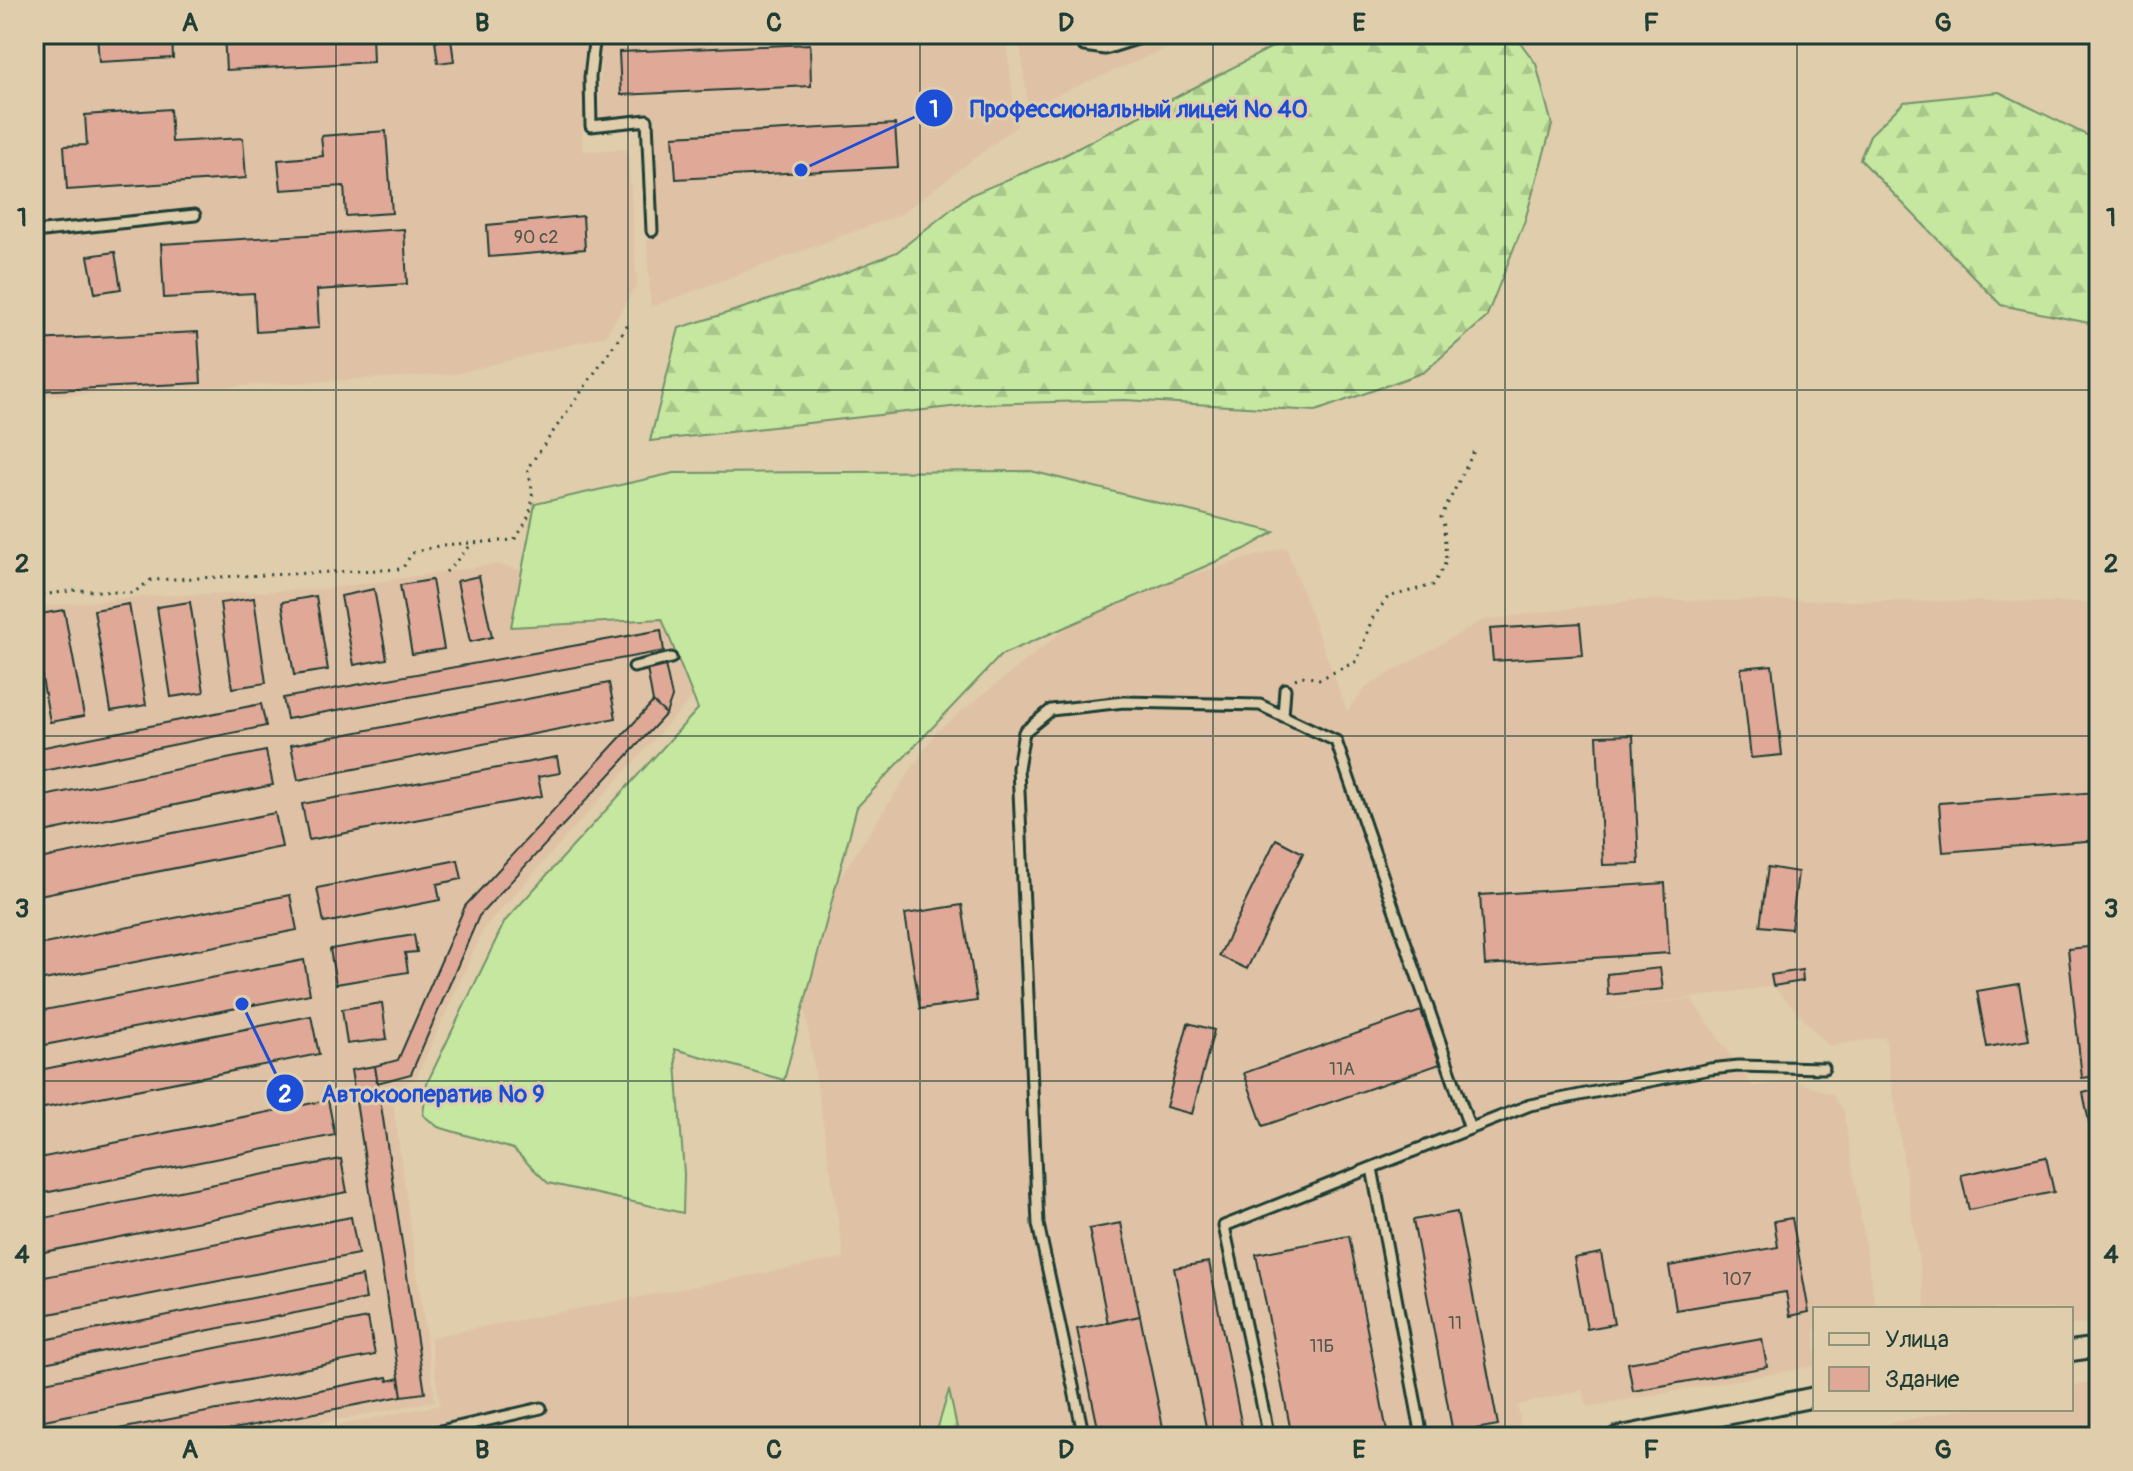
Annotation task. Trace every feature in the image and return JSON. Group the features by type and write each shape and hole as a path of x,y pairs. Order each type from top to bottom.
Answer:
{"street":[{"path":"2073,1351 2099,1347"},
{"path":"1617,1437 1813,1397"}],"lane":[{"path":"595,34 590,77 591,126 647,120 652,231"},
{"path":"1079,34 1084,46 1105,49 1153,34"},
{"path":"34,232 195,215"},
{"path":"634,667 671,658"},
{"path":"1283,716 1285,689"},
{"path":"1084,1437 1038,1224 1018,768 1024,732 1051,710 1124,702 1260,705 1336,741 1470,1129"},
{"path":"1269,1437 1224,1226 1530,1105 1710,1069 1738,1066 1824,1068"},
{"path":"1372,1168 1422,1437"},
{"path":"414,1437 541,1408"}],"path":[{"path":"34,596 77,590 133,593 151,580 402,569 412,553 442,545 514,540 531,511 535,490 527,469 628,325"},
{"path":"1285,689 1290,680 1302,676 1320,679 1357,661 1372,619 1388,597 1433,585 1446,562 1441,517 1476,447"},
{"path":"446,572 472,544"}],"shaded area":[{"path":"34,34 586,34 582,151 628,149 637,285 605,336 455,374 34,397"},
{"path":"601,34 1005,34 1017,126 901,214 651,307 639,120 599,116"},
{"path":"1019,34 1201,34 1028,107"},
{"path":"1286,547 1347,711 1366,687 1483,620 1636,600 2099,602 2099,1321 2073,1325 2073,1307 1926,1307 1885,1037 1829,1046 1773,986 1601,1011 1691,999 1753,1087 1794,1080 1833,1095 1843,1110 1876,1307 1813,1307 1813,1366 1587,1407 1583,1390 1518,1405 1522,1437 278,1437 440,1405 430,1337 844,1258 805,1009 822,905 936,732 1098,603"},
{"path":"497,564 679,613 693,696 484,928 416,1079 391,1088 435,1401 247,1437 34,1437 34,607 152,596 326,589"},
{"path":"2099,1380 2099,1437 1824,1437 1950,1411 2073,1411 2073,1386"},
{"path":"1807,1424 1810,1437 1737,1437"}],"green space":[{"path":"1297,34 1514,34 1536,64 1552,125 1525,220 1486,318 1424,372 1316,411 1125,400 977,404 650,441 679,328 807,288 897,252 968,196 1061,157"},
{"path":"1999,92 2099,141 2099,325 2001,305 1860,159 1870,135 1904,102"},
{"path":"1031,471 1274,532 1245,549 1001,655 857,807 784,1080 675,1049 684,1174 683,1213 548,1183 513,1149 438,1127 423,1115 427,1083 505,921 698,709 662,619 511,627 535,504 674,473"},
{"path":"949,1390 959,1437 935,1437"}],"building":[{"path":"97,34 172,34 173,58 99,62"},
{"path":"224,34 372,34 373,62 226,70"},
{"path":"451,39 454,61 438,63 435,41"},
{"path":"810,44 811,86 621,95 619,52"},
{"path":"170,109 172,142 243,138 246,178 67,190 64,146 87,145 85,115"},
{"path":"895,124 898,167 676,179 673,136"},
{"path":"386,131 392,213 346,216 344,186 281,190 278,160 323,156 321,136"},
{"path":"583,216 585,249 489,257 487,225"},
{"path":"404,229 407,284 317,290 319,328 256,332 254,293 164,298 161,244"},
{"path":"115,252 121,289 95,293 88,256"},
{"path":"198,332 201,383 34,391 34,340"},
{"path":"479,576 492,637 470,642 457,581"},
{"path":"432,580 444,649 412,654 400,585"},
{"path":"374,589 387,659 354,665 341,596"},
{"path":"316,596 328,670 294,675 282,602"},
{"path":"254,598 266,683 232,688 220,603"},
{"path":"190,602 204,692 171,697 157,607"},
{"path":"129,604 146,705 111,711 94,610"},
{"path":"64,610 84,716 50,722 34,634 34,615"},
{"path":"1580,623 1583,655 1493,661 1490,629"},
{"path":"661,630 664,651 287,719 283,698"},
{"path":"665,665 672,697 666,714 653,702 647,669"},
{"path":"1772,665 1782,755 1751,758 1741,668"},
{"path":"609,683 616,718 298,780 291,745"},
{"path":"653,702 666,714 479,916 411,1074 377,1083 375,1066 398,1060 465,906"},
{"path":"261,704 266,726 34,773 34,749"},
{"path":"1633,735 1639,864 1603,865 1597,736"},
{"path":"266,751 273,785 34,834 34,798"},
{"path":"557,757 560,773 538,777 542,796 309,840 302,804"},
{"path":"2099,792 2099,840 1943,852 1939,803"},
{"path":"275,813 282,847 34,896 34,860"},
{"path":"1276,839 1303,853 1247,969 1219,956"},
{"path":"458,860 462,879 437,884 440,900 324,923 317,888"},
{"path":"1768,867 1798,872 1791,929 1760,926"},
{"path":"1665,883 1669,953 1485,965 1480,895"},
{"path":"290,895 297,930 34,982 34,946"},
{"path":"962,905 977,1001 920,1009 905,914"},
{"path":"414,935 417,952 405,953 408,972 336,984 330,949"},
{"path":"2099,946 2099,1076 2082,1078 2068,949"},
{"path":"304,960 310,994 34,1047 34,1012"},
{"path":"1660,968 1663,989 1608,995 1607,974"},
{"path":"1802,970 1803,981 1773,986 1771,975"},
{"path":"2019,984 2029,1040 1987,1047 1977,991"},
{"path":"382,1003 387,1039 347,1044 342,1009"},
{"path":"1421,1011 1440,1064 1263,1126 1244,1073"},
{"path":"311,1016 319,1054 34,1110 34,1071"},
{"path":"1188,1023 1214,1030 1192,1114 1166,1107"},
{"path":"375,1066 425,1393 402,1396 351,1070"},
{"path":"2099,1089 2099,1178 2094,1179 2091,1162 2097,1161 2083,1093"},
{"path":"328,1100 335,1135 34,1195 34,1159"},
{"path":"2046,1157 2054,1192 1969,1210 1961,1175"},
{"path":"341,1159 347,1192 34,1254 34,1220"},
{"path":"1457,1212 1498,1425 1453,1433 1413,1220"},
{"path":"351,1217 358,1254 34,1317 34,1279"},
{"path":"1792,1218 1809,1312 1790,1316 1786,1292 1676,1310 1669,1266 1778,1247 1774,1221"},
{"path":"1121,1223 1140,1316 1108,1323 1089,1229"},
{"path":"1349,1236 1388,1437 1292,1437 1256,1254"},
{"path":"1601,1253 1614,1324 1587,1329 1574,1258"},
{"path":"1209,1262 1244,1437 1208,1437 1174,1268"},
{"path":"362,1276 366,1299 34,1365 34,1342"},
{"path":"1140,1316 1165,1437 1100,1437 1077,1329"},
{"path":"368,1318 375,1355 34,1422 34,1384"},
{"path":"1762,1339 1767,1367 1633,1391 1628,1363"},
{"path":"387,1377 388,1381 399,1378 402,1396 193,1437 78,1437"},
{"path":"1795,1429 1797,1437 1749,1437"}],"place":[{"name":"Профессиональный лицей № 40","path":"801,170"},
{"name":"Автокооператив № 9","path":"242,1004"}]}
